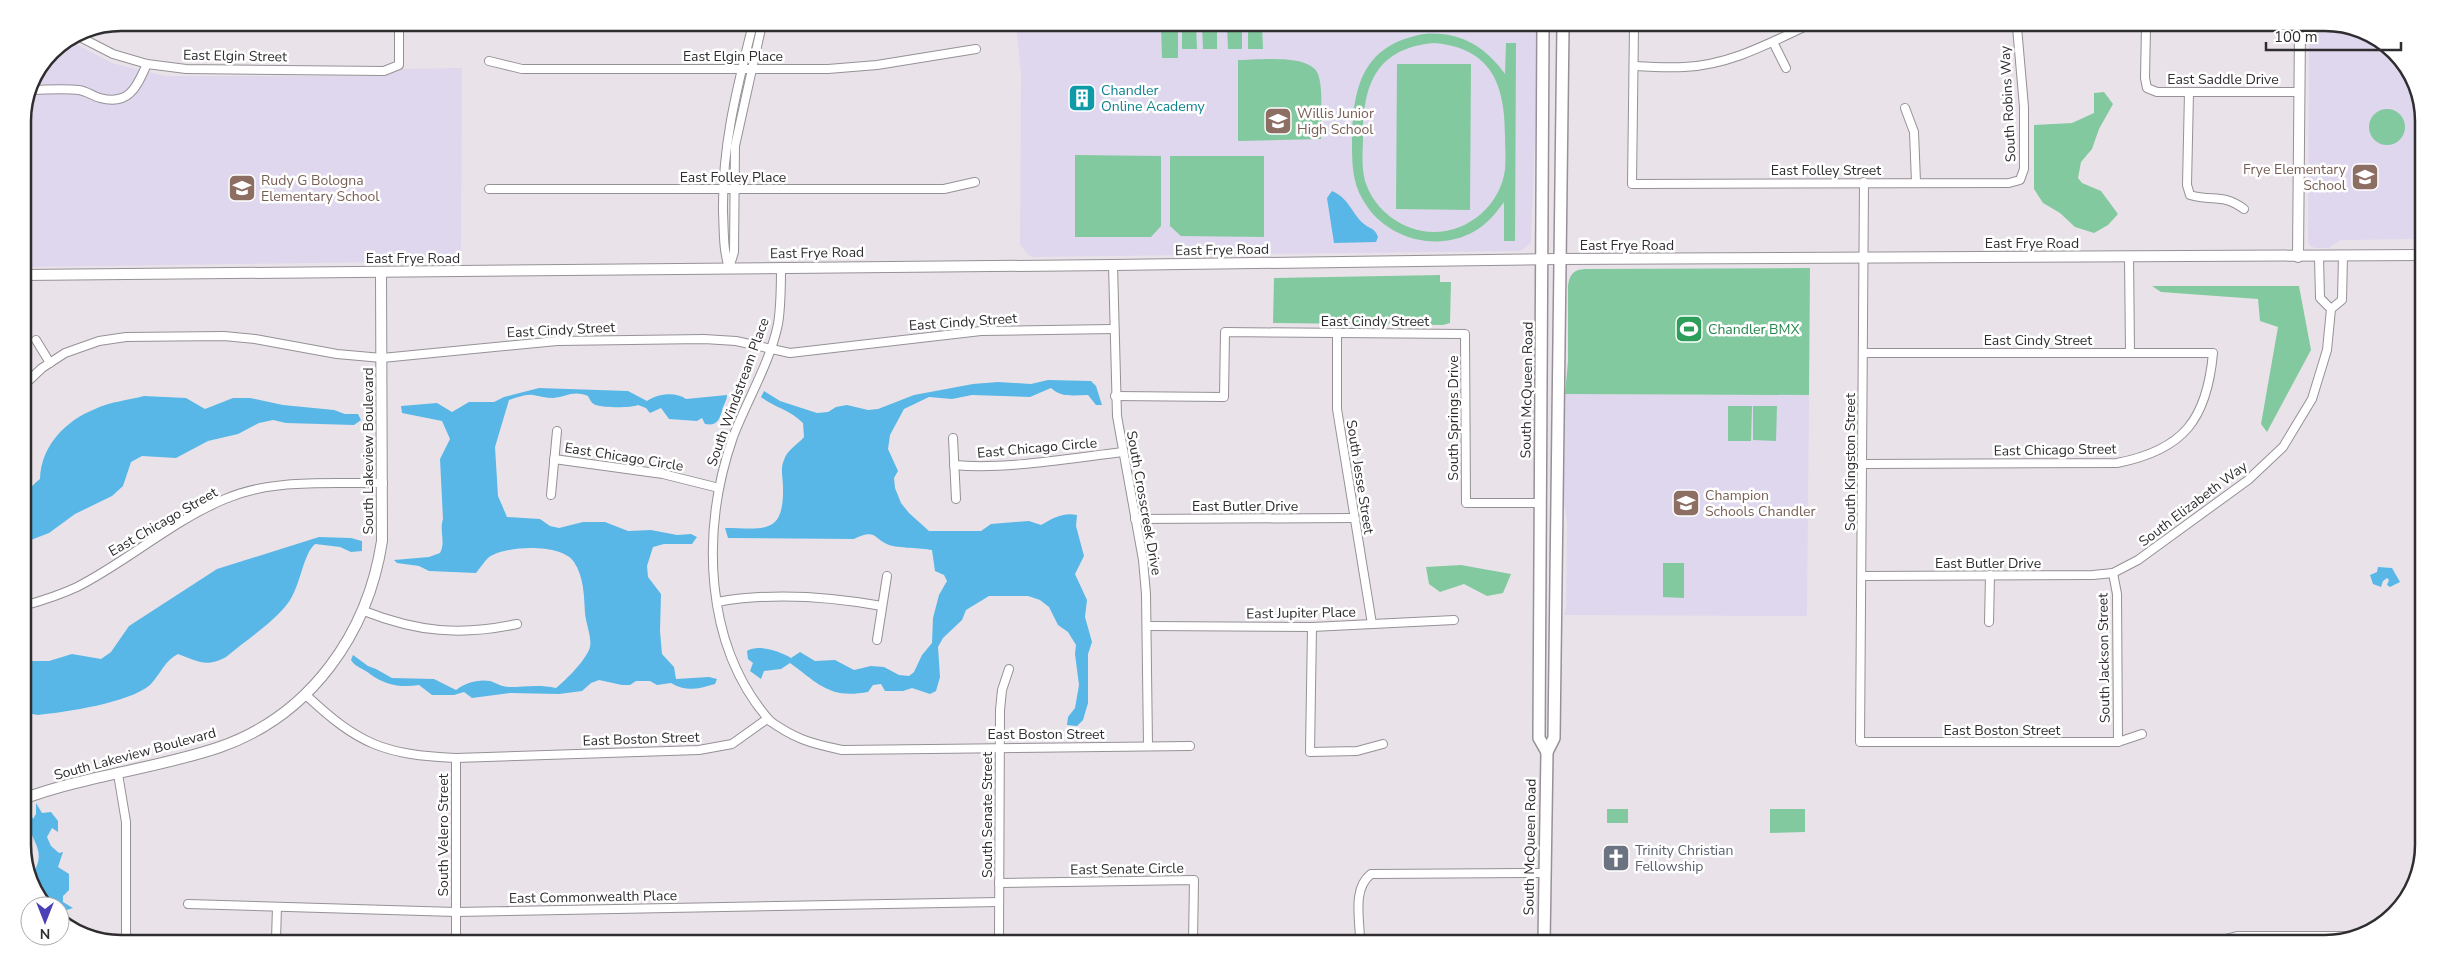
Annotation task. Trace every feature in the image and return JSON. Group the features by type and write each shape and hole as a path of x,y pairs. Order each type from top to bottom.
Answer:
{"main road":[{"name":"South McQueen Road","path":"1544,31 1539,738 1546,752 1544,935"},
{"name":"South McQueen Road","path":"1546,752 1554,738 1555,504 1563,31"},
{"path":"1541,503 1555,504"}],"street":[{"name":"East Elgin Street","path":"87,38 113,54 147,64 186,69 384,71 399,65 399,31"},
{"path":"729,268 724,252 723,189 727,133 751,31"},
{"path":"729,268 734,252 733,189 736,138 760,31"},
{"path":"1634,31 1634,66 1685,67 1723,61 1750,52 1794,31"},
{"name":"South Robins Way","path":"2018,31 2024,107 2024,169 2020,180"},
{"name":"East Saddle Drive","path":"2146,31 2145,78 2147,88 2157,92 2300,92"},
{"path":"2298,257 2300,31"},
{"path":"1773,42 1786,68"},
{"name":"East Elgin Place","path":"489,61 522,69 828,69 877,65 976,49"},
{"path":"37,90 81,90 99,98 116,99 130,95 147,64"},
{"name":"East Folley Street","path":"1634,66 1632,184 2009,183 2020,180"},
{"path":"2188,92 2187,185 2190,195 2199,198 2223,198 2244,209"},
{"path":"1905,108 1914,132 1916,182"},
{"name":"East Folley Place","path":"489,189 944,189 975,182"},
{"name":"South Kingston Street","path":"1860,742 1864,182"},
{"path":"2129,256 2130,352"},
{"path":"2319,256 2320,298 2331,309"},
{"name":"South Elizabeth Way","path":"2113,573 2138,560 2248,480 2283,447 2312,399 2327,350 2331,309 2342,300 2343,256"},
{"name":"East Frye Road","path":"31,275 1559,259 2415,256"},
{"name":"South Crosscreek Drive","path":"1114,265 1115,396 1123,452 1143,560 1148,626 1148,746"},
{"name":"South Windstream Place","path":"770,721 754,702 741,681 730,653 717,602 712,543 723,467 778,325 780,268"},
{"name":"South Lakeview Boulevard","path":"31,796 60,787 118,774 221,746 268,722 306,695 342,651 364,611 378,569 381,550 383,483 381,272"},
{"name":"East Cindy Street","path":"31,379 50,363 66,353 99,341 126,337 224,336 337,354 382,358 557,341 704,339 736,341 769,350 790,353 812,352 925,336 981,331 1114,329"},
{"name":"East Cindy Street","path":"1115,396 1224,398 1225,332 1465,334"},
{"name":"South Jesse Street","path":"1337,333 1337,409 1372,624"},
{"name":"South Springs Drive","path":"1465,334 1466,503 1541,503"},
{"path":"36,340 50,363"},
{"name":"East Cindy Street","path":"1864,353 2213,353"},
{"name":"East Chicago Street","path":"1862,464 2117,463 2139,459 2165,448 2183,433 2198,414 2207,395 2213,353"},
{"name":"East Chicago Circle","path":"551,494 557,431"},
{"path":"953,438 956,499"},
{"name":"East Chicago Circle","path":"954,465 1006,464 1123,452"},
{"name":"East Chicago Circle","path":"554,459 663,474 720,488"},
{"name":"East Chicago Street","path":"31,603 76,587 200,512 226,499 260,489 292,484 383,483"},
{"name":"East Butler Drive","path":"1136,519 1354,518"},
{"name":"East Butler Drive","path":"1862,576 2092,575 2113,573"},
{"name":"South Jackson Street","path":"2113,573 2117,594 2118,742"},
{"path":"1989,622 1990,575"},
{"path":"877,640 887,576"},
{"path":"717,602 746,597 784,595 821,597 882,606"},
{"path":"364,611 413,627 440,631 492,629 517,624"},
{"name":"East Jupiter Place","path":"1148,626 1312,627 1454,620"},
{"path":"1312,627 1310,752 1357,751 1383,744"},
{"name":"South Senate Street","path":"999,935 1002,690 1009,669"},
{"name":"East Boston Street","path":"306,695 328,716 375,746 428,756 456,758 699,750 732,744 767,719 787,734 812,744 842,750 1190,746"},
{"name":"East Boston Street","path":"1860,742 2118,742 2142,734"},
{"name":"South Velero Street","path":"456,758 456,935"},
{"path":"118,774 126,822 126,935"},
{"path":"1360,935 1359,889 1363,880 1371,874 1545,874"},
{"name":"East Senate Circle","path":"999,882 1194,880 1194,935"},
{"name":"East Commonwealth Place","path":"188,904 456,912 999,902"},
{"path":"276,935 277,907"}],"shaded area":[{"name":"Willis Junior High School","path":"1017,31 1539,31 1531,243 1521,251 1033,257 1028,255 1020,244 1021,74"},
{"name":"Frye Elementary School","path":"2309,31 2336,32 2353,36 2375,46 2392,62 2403,76 2408,87 2415,116 2415,239 2340,240 2329,248 2315,248 2310,246 2308,241"},
{"name":"Rudy G Bologna Elementary School","path":"75,44 112,63 165,76 386,76 401,69 462,68 461,261 31,267 31,116 38,87 46,71"},
{"name":"Champion Schools Chandler","path":"1565,394 1809,395 1807,616 1564,615 1566,607 1567,522 1561,485"}],"green space":[{"path":"1161,31 1178,31 1178,58 1162,58"},
{"path":"1182,31 1196,31 1197,49 1182,49"},
{"path":"1202,31 1217,31 1217,49 1203,49"},
{"path":"1227,31 1242,31 1242,49 1228,49"},
{"path":"1248,31 1262,31 1263,49 1248,49"},
{"path":"1424,34 1449,35 1460,38 1480,48 1505,74 1506,43 1516,43 1515,241 1504,241 1504,202 1484,225 1475,231 1460,238 1445,241 1429,241 1398,233 1384,224 1373,213 1359,193 1353,172 1352,141 1355,103 1359,86 1365,71 1374,58 1387,48 1403,40","holes":["1434,43 1454,46 1470,52 1482,61 1498,85 1504,118 1505,170 1502,183 1490,205 1471,222 1447,231 1423,231 1401,224 1391,217 1369,192 1365,181 1363,164 1366,100 1370,85 1377,72 1386,61 1399,52 1415,46"]},
{"path":"1238,60 1294,60 1313,67 1318,74 1321,88 1321,139 1238,141"},
{"path":"1397,64 1471,64 1470,210 1396,209"},
{"path":"2104,92 2113,104 2099,129 2092,149 2081,162 2078,178 2082,183 2101,191 2118,214 2108,225 2094,233 2075,227 2060,213 2043,203 2034,189 2034,125 2072,123 2094,113 2094,93"},
{"path":"2387,109 2399,115 2405,127 2399,139 2387,145 2375,139 2369,127 2375,115"},
{"path":"1075,155 1161,156 1161,226 1151,237 1075,237"},
{"path":"1170,156 1264,156 1264,237 1181,236 1170,226"},
{"name":"Chandler BMX","path":"1810,268 1809,395 1565,394 1568,361 1568,286 1570,278 1576,271 1588,269"},
{"path":"1440,275 1440,282 1451,282 1450,323 1443,325 1273,323 1274,278"},
{"path":"2152,286 2299,286 2311,350 2267,432 2261,424 2278,327 2260,321 2258,299 2161,292"},
{"path":"1728,406 1752,406 1751,441 1728,441"},
{"path":"1753,406 1777,406 1776,441 1753,440"},
{"path":"1663,563 1684,563 1684,598 1663,597"},
{"path":"1461,565 1511,574 1503,593 1487,596 1464,584 1440,592 1429,584 1426,567"},
{"path":"1607,809 1628,809 1628,823 1607,823"},
{"path":"1770,809 1805,809 1805,832 1770,833"}],"water":[{"path":"1332,191 1343,198 1360,220 1375,232 1378,237 1376,242 1334,243 1327,198"},
{"path":"1048,380 1091,381 1096,386 1102,405 1096,405 1088,395 1063,395 1051,388 1030,397 972,395 952,399 929,397 904,409 890,435 888,449 898,471 894,478 895,488 901,503 929,531 981,531 991,524 1029,521 1041,525 1063,515 1077,515 1076,526 1084,556 1075,574 1087,600 1085,617 1092,642 1088,654 1088,703 1083,720 1077,726 1067,725 1068,717 1075,708 1079,685 1075,654 1076,645 1068,632 1058,625 1049,607 1040,600 1028,596 989,596 966,610 962,620 943,638 938,647 940,677 936,691 930,694 912,688 903,691 885,691 881,684 873,685 868,692 843,693 825,688 790,663 781,669 764,671 761,679 750,671 753,663 748,659 747,651 763,648 791,658 800,652 815,661 835,660 854,670 871,666 884,667 899,675 909,676 914,672 922,655 932,643 933,618 939,595 947,581 944,575 935,571 932,550 889,545 871,534 854,539 728,538 725,528 761,528 775,522 780,514 782,503 782,470 785,456 804,437 803,423 761,397 764,391 780,401 817,413 828,412 836,407 847,405 868,410 878,409 914,395 973,384 998,382 1031,384"},
{"path":"539,388 628,391 647,401 666,394 677,395 686,399 727,395 718,420 712,424 705,424 702,418 697,421 669,419 661,408 650,413 646,408 638,405 624,407 600,406 593,404 588,396 582,394 553,398 533,395 524,396 509,400 495,447 498,496 507,517 540,519 550,526 559,528 583,522 605,522 628,531 651,530 677,535 691,534 697,537 692,544 664,544 653,547 647,566 648,577 661,594 660,631 662,654 674,667 676,679 709,677 717,679 715,684 687,689 671,683 657,685 650,681 636,681 630,685 622,685 599,680 591,683 582,691 559,694 510,693 472,698 464,692 454,695 432,695 419,685 400,686 387,683 357,666 351,660 353,655 368,666 392,678 434,679 456,690 463,685 476,681 490,681 506,687 538,686 556,688 581,663 590,647 590,635 580,574 574,562 568,556 546,549 506,550 488,558 476,573 429,571 419,566 397,563 394,560 429,557 440,553 442,549 443,519 440,459 450,439 442,421 402,413 401,406 437,403 452,412 469,402 494,402 504,397"},
{"path":"144,396 186,398 205,409 233,398 250,398 283,405 334,410 345,414 358,414 361,420 354,425 286,423 273,420 259,423 238,434 208,441 176,458 142,456 131,462 123,486 112,496 75,514 49,533 31,540 31,488 40,479 41,467 50,446 57,436 74,420 95,409"},
{"path":"319,537 351,538 362,541 362,551 351,552 340,547 315,544 307,555 296,589 282,611 226,657 207,663 178,654 166,664 150,685 128,697 97,706 50,714 32,714 31,661 49,661 72,654 101,659 111,652 129,626 217,569"},
{"path":"2378,567 2392,568 2400,582 2390,587 2387,585 2389,580 2387,578 2383,581 2381,587 2373,584 2370,575 2377,572"},
{"path":"36,803 42,813 51,812 58,821 58,832 52,828 47,837 51,846 59,853 63,852 58,867 69,874 69,890 63,896 48,896 38,879 35,870 38,864 39,853 31,833 31,814 33,819 36,814"}],"place":[{"name":"Chandler Online Academy","path":"1082,98"},
{"name":"Willis Junior High School","path":"1278,121"},
{"name":"Frye Elementary School","path":"2365,177"},
{"name":"Rudy G Bologna Elementary School","path":"242,188"},
{"name":"Chandler BMX","path":"1689,329"},
{"name":"Champion Schools Chandler","path":"1686,503"},
{"name":"Trinity Christian Fellowship","path":"1616,858"}]}
